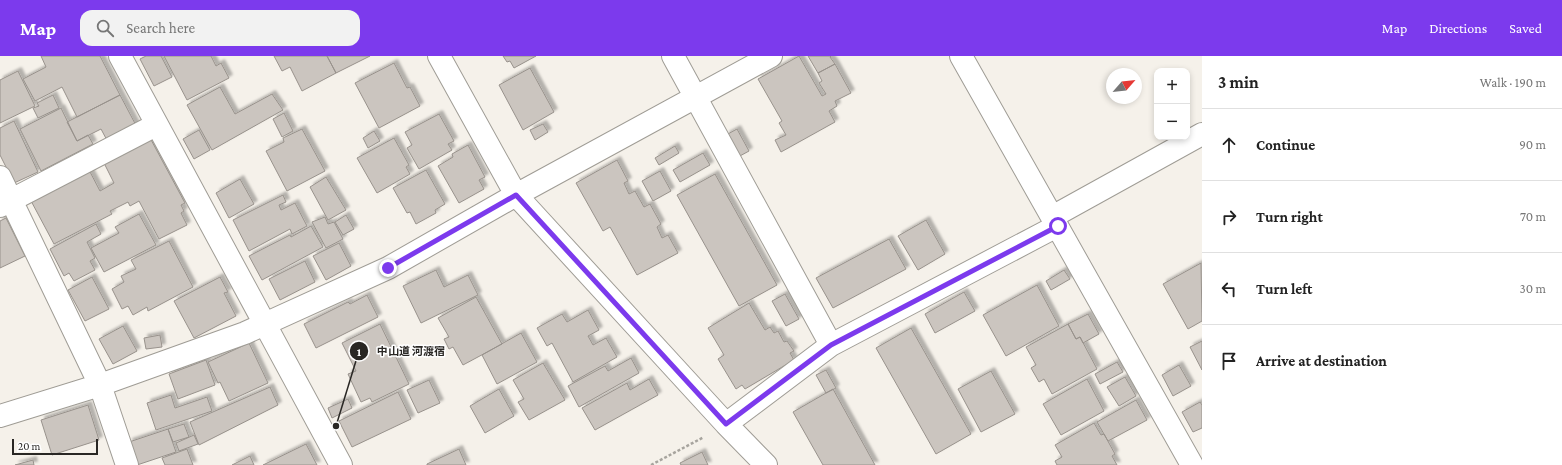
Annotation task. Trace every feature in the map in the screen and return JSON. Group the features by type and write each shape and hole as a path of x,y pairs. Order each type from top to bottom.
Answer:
{"street":[{"path":"120,56 156,125 342,465"},
{"path":"439,56 516,195 726,424 766,465"},
{"path":"673,56 831,345"},
{"path":"0,416 100,385 245,333 388,268 516,195 771,56"},
{"path":"961,56 1192,465"},
{"path":"6,203 156,125"},
{"path":"726,424 831,345 1055,222 1202,134"},
{"path":"0,177 6,203 100,385 127,465"}],"path":[{"path":"651,465 726,424"}],"building":[{"path":"41,56 100,56 120,95 77,117 62,87 35,101 23,79 46,67"},
{"path":"146,56 161,56 172,77 154,86 140,59"},
{"path":"164,56 211,56 216,66 221,63 229,78 187,100"},
{"path":"274,56 327,56 336,73 302,91 290,67 282,71"},
{"path":"327,56 370,56 336,73"},
{"path":"503,56 536,56 514,68 510,61 507,62"},
{"path":"799,56 822,96 826,94 819,83 822,81 818,73 835,64 851,93 835,101 837,106 829,111 835,122 781,152 775,140 786,135 779,123 782,121 758,79"},
{"path":"808,56 831,56 830,57 835,64 818,73"},
{"path":"394,63 407,88 410,87 420,106 379,128 355,83"},
{"path":"530,68 554,112 523,130 499,85"},
{"path":"18,71 35,106 0,123 0,80"},
{"path":"220,87 235,114 272,94 283,110 212,150 187,105"},
{"path":"53,95 59,108 38,118 33,108 39,106 37,103"},
{"path":"120,95 139,131 110,146 101,129 77,141 67,122"},
{"path":"61,108 77,141 88,135 93,144 41,171 20,129"},
{"path":"284,113 293,131 282,137 273,119"},
{"path":"439,114 454,141 448,144 452,150 419,169 407,148 412,145 405,132"},
{"path":"14,121 38,172 14,183 0,155 0,128"},
{"path":"543,124 548,132 535,140 530,130"},
{"path":"302,129 325,171 287,191 266,151 284,142 283,138"},
{"path":"737,129 749,151 738,157 726,135"},
{"path":"199,130 210,150 194,159 183,139"},
{"path":"374,131 380,141 368,148 363,138"},
{"path":"149,136 185,203 181,205 184,211 181,213 187,225 159,239 139,201 130,206 128,202 110,211 112,214 54,244 30,199 88,168 100,191 114,183 103,161"},
{"path":"394,138 409,165 406,167 410,174 377,193 357,158"},
{"path":"468,145 485,177 479,180 484,189 459,203 438,166 453,157 452,154"},
{"path":"675,146 679,153 659,165 655,158"},
{"path":"703,153 710,165 680,182 673,170"},
{"path":"617,160 628,181 624,183 629,194 635,191 644,207 650,204 661,224 657,227 662,238 668,235 678,253 637,275 610,227 603,231 576,183"},
{"path":"426,170 445,204 435,210 436,213 416,224 410,212 407,213 393,188"},
{"path":"660,171 671,191 653,201 642,181"},
{"path":"715,174 777,285 739,306 677,195"},
{"path":"326,177 346,210 328,220 310,187"},
{"path":"240,179 254,204 229,218 216,193"},
{"path":"283,195 286,202 279,205 281,210 295,203 307,226 292,234 290,229 249,251 233,220"},
{"path":"139,214 156,245 104,272 91,248 119,233 115,227"},
{"path":"346,215 354,229 343,235 335,222"},
{"path":"325,217 328,224 334,222 343,239 326,248 312,222"},
{"path":"6,218 25,256 0,268 0,221"},
{"path":"926,220 945,254 918,270 898,236"},
{"path":"96,224 101,234 87,242 95,258 90,261 95,270 74,281 69,273 64,276 50,249"},
{"path":"311,226 323,247 262,280 249,256"},
{"path":"889,239 906,269 833,308 816,278"},
{"path":"169,241 193,287 148,311 147,307 133,315 128,306 122,309 112,289 124,282 121,276 136,269 131,260"},
{"path":"339,243 351,266 326,280 313,256"},
{"path":"305,261 315,282 280,300 269,279"},
{"path":"1201,263 1202,321 1188,329 1163,284"},
{"path":"436,270 444,287 468,275 478,295 421,323 403,286"},
{"path":"1064,270 1070,279 1051,290 1046,281"},
{"path":"92,277 109,309 85,321 68,290"},
{"path":"220,277 228,292 224,293 236,316 194,338 174,301"},
{"path":"1037,285 1059,326 1006,356 983,315"},
{"path":"964,292 975,311 935,333 925,314"},
{"path":"785,294 799,319 786,326 772,301"},
{"path":"367,295 378,317 316,348 304,324 348,302 350,304"},
{"path":"476,297 502,344 463,365 453,347 449,349 444,339 449,337 438,318"},
{"path":"749,303 765,330 770,327 774,333 778,331 784,342 787,341 794,351 790,353 794,360 745,389 742,385 736,389 718,359 724,355 708,328"},
{"path":"588,310 599,330 588,336 593,345 606,338 617,357 573,382 552,343 547,346 537,328 562,314 567,322"},
{"path":"1088,314 1099,334 1083,343 1080,337 1076,339 1068,324"},
{"path":"380,324 409,384 372,402 370,398 361,402 348,374 356,371 342,343"},
{"path":"1068,324 1076,339 1080,337 1097,369 1052,394 1044,379 1039,382 1031,368 1036,365 1026,347"},
{"path":"123,326 137,351 113,364 99,339"},
{"path":"911,328 971,434 936,454 876,348"},
{"path":"521,333 537,362 497,384 482,355"},
{"path":"160,335 162,347 146,349 144,338"},
{"path":"1202,341 1202,370 1190,347"},
{"path":"249,343 268,383 229,401 208,362"},
{"path":"631,358 639,373 579,407 568,386 605,366 608,371"},
{"path":"206,360 215,385 178,399 169,374"},
{"path":"1117,362 1123,372 1100,384 1095,374"},
{"path":"543,363 565,400 529,420 518,402 524,399 513,380"},
{"path":"1179,365 1191,386 1173,396 1162,375"},
{"path":"826,370 836,388 826,393 816,375"},
{"path":"991,371 1015,414 981,432 958,389"},
{"path":"1125,377 1136,396 1119,406 1107,387"},
{"path":"649,379 658,395 595,430 582,408 627,383 630,390"},
{"path":"1087,379 1104,411 1061,435 1043,404"},
{"path":"429,380 440,403 418,413 407,390"},
{"path":"270,387 278,405 199,445 190,422"},
{"path":"499,389 514,416 485,433 470,406"},
{"path":"833,389 875,465 823,465 793,412"},
{"path":"398,392 411,419 352,447 339,421"},
{"path":"171,395 175,408 207,397 212,411 156,430 147,403"},
{"path":"348,399 352,408 332,418 328,408"},
{"path":"1136,400 1147,420 1108,441 1097,422"},
{"path":"1200,402 1202,405 1202,428 1193,432 1182,412"},
{"path":"88,405 99,440 52,455 41,420"},
{"path":"1094,423 1101,435 1104,434 1115,454 1112,456 1117,465 1057,465 1055,461 1062,457 1055,445"},
{"path":"184,424 189,437 173,442 168,429"},
{"path":"168,429 176,452 137,465 129,442"},
{"path":"194,435 198,444 179,451 176,443"},
{"path":"306,444 317,465 263,465"},
{"path":"187,449 193,465 165,465 162,458"},
{"path":"459,449 466,465 427,465 427,464"},
{"path":"702,452 708,465 681,465 680,463"},
{"path":"250,456 254,465 232,465"},
{"path":"33,460 34,465 15,465"}],"place":[{"name":"中山道 河渡宿","path":"336,426"}],"route":[{"path":"388,268 516,195 726,424 831,345 1058,226"}]}
